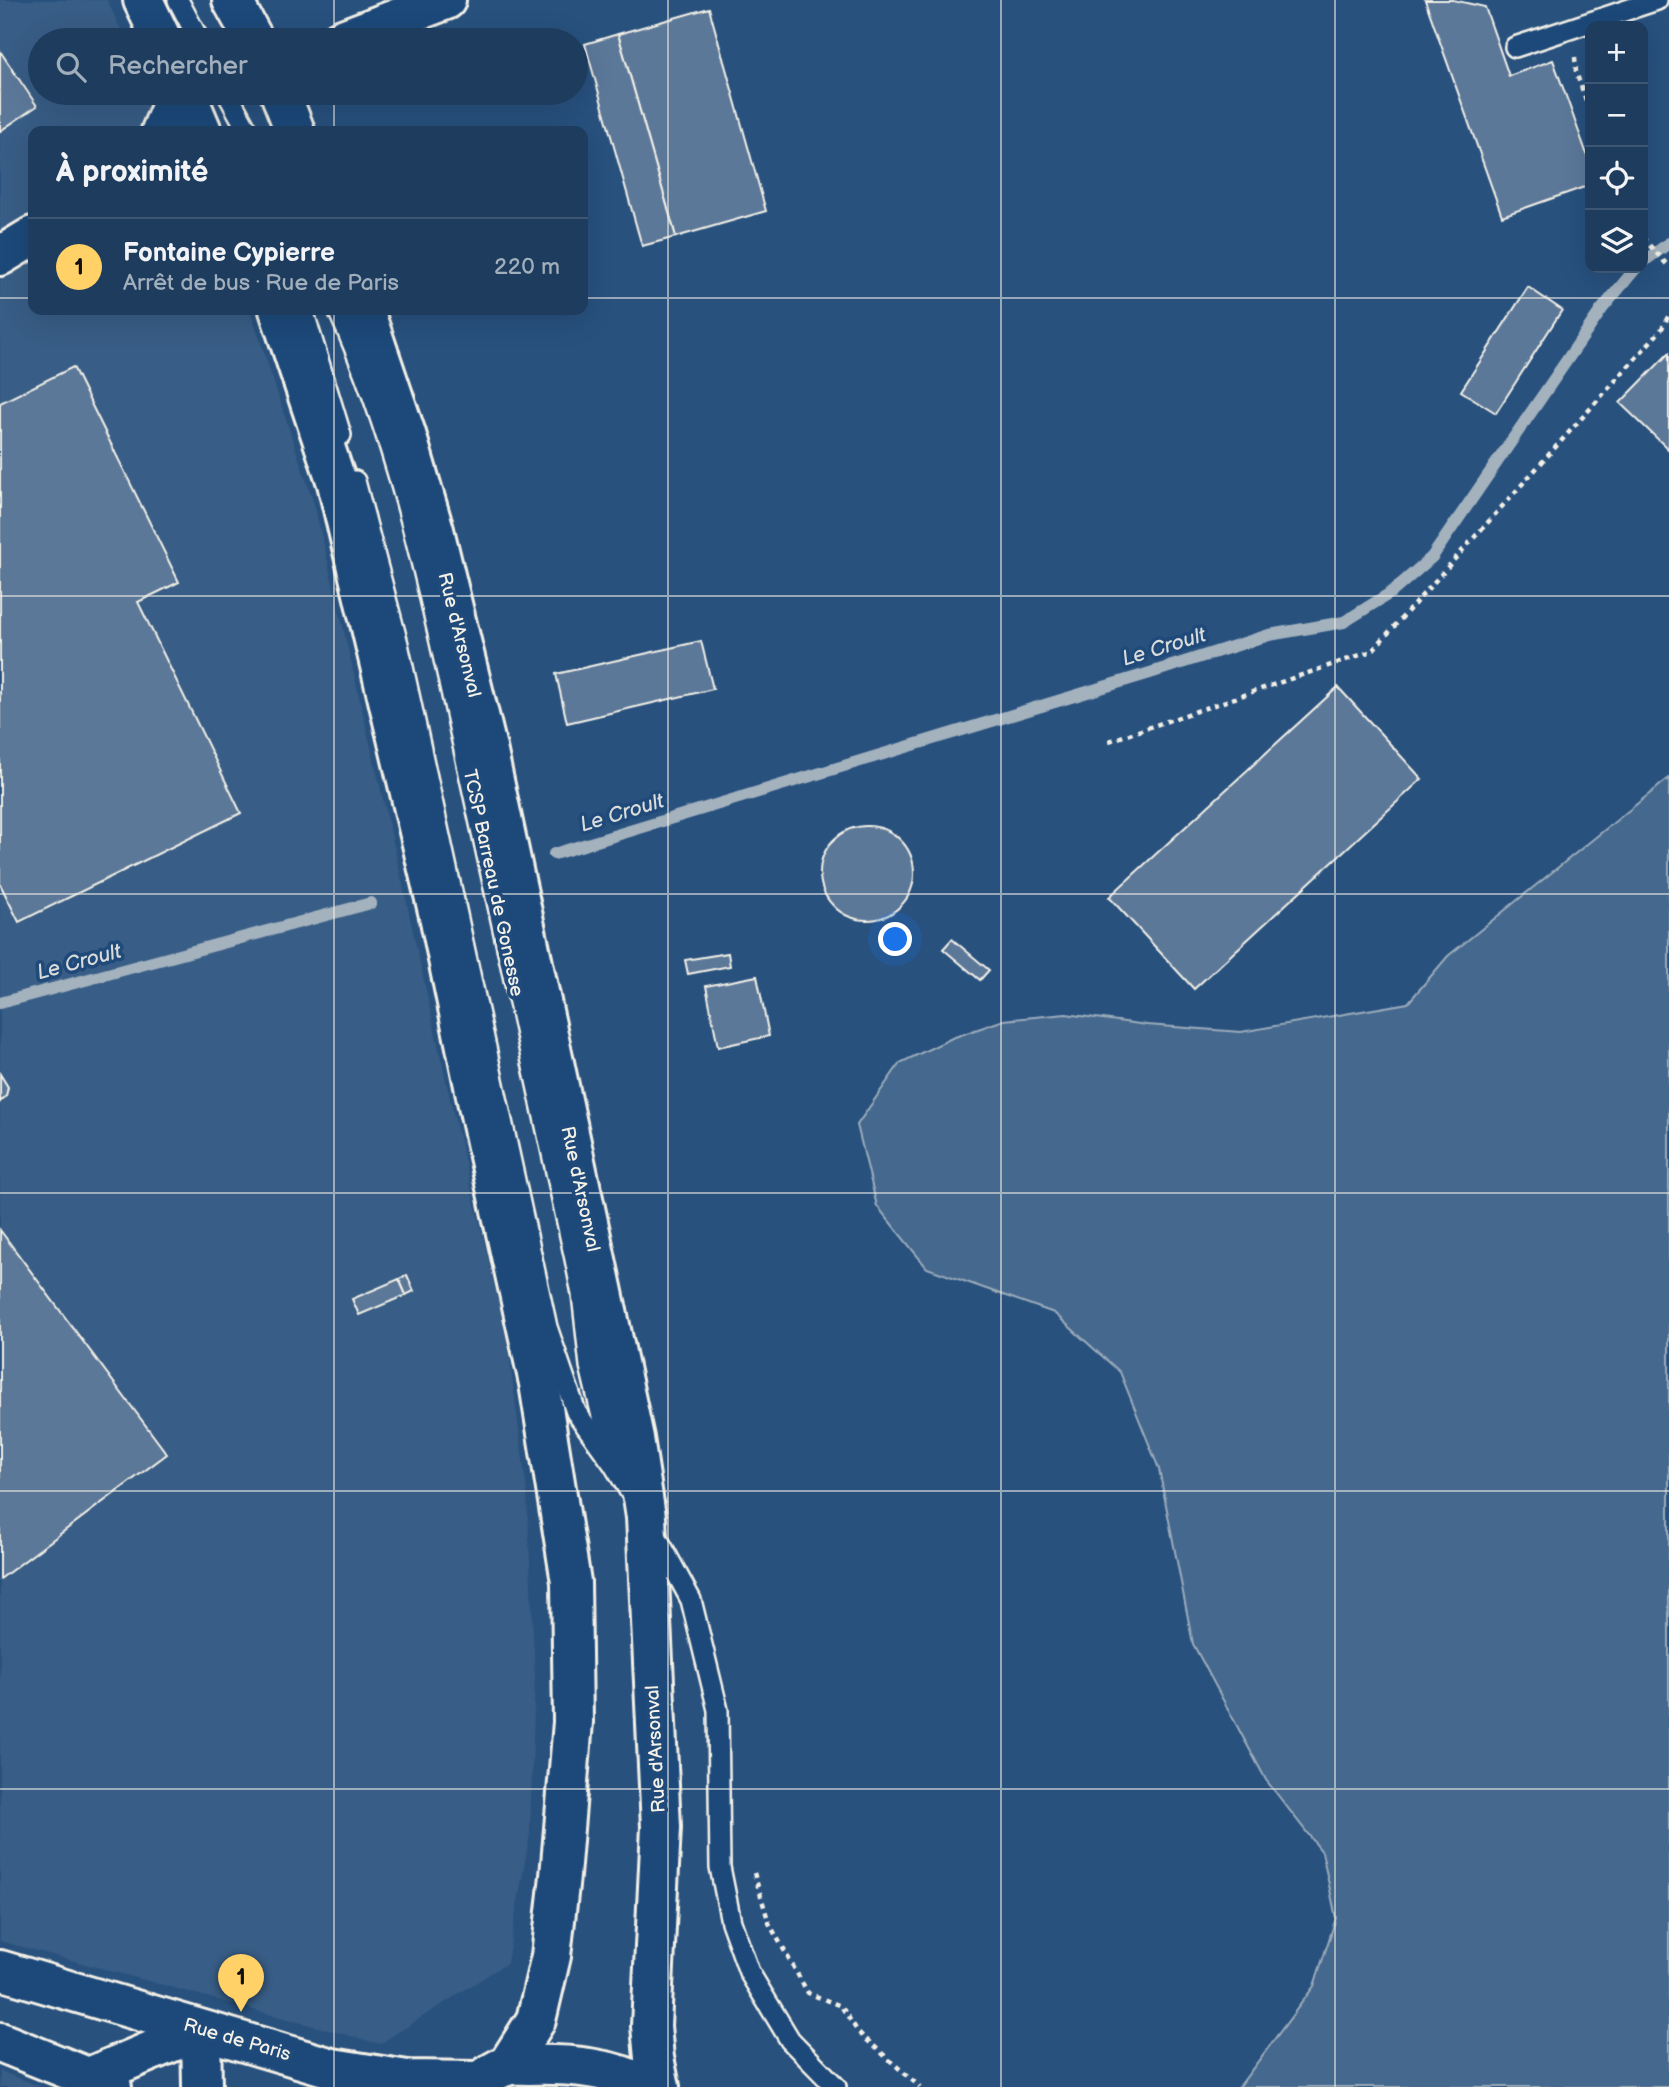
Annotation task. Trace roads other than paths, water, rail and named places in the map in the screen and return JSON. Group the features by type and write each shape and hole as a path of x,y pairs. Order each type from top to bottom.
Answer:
{"main road":[{"path":"143,0 156,28"},
{"path":"232,0 247,28"},
{"path":"372,28 446,0"},
{"path":"163,126 172,105"},
{"path":"191,105 200,126"},
{"path":"285,105 293,126"},
{"path":"0,256 28,239"},
{"path":"281,315 337,483 440,920 539,1383 570,1582 573,1722 551,1956 536,2020 487,2078"},
{"name":"Rue d'Arsonval","path":"366,315 406,434 434,530 487,748 634,1438 646,1517 661,1827 652,2026 654,2059 660,2087"},
{"name":"Rue de Paris","path":"0,1970 332,2067 407,2080 487,2078 557,2064 605,2071 636,2080 649,2087"},
{"path":"0,2042 96,2084 201,2029 202,2087"}],"lane":[{"path":"178,0 193,28"},
{"path":"1515,47 1657,0"},
{"path":"234,105 245,126"},
{"name":"TCSP Barreau de Gonesse","path":"305,315 363,508 398,644 547,1327 576,1412 614,1465 646,1517 691,1600 718,1710 720,1867 731,1922 749,1972 790,2040 836,2087"},
{"name":"TCSP Barreau de Gonesse","path":"340,315 357,351 377,411 419,555 575,1259 590,1366 614,1465"},
{"name":"TCSP Barreau de Gonesse","path":"562,1376 570,1582"}],"waterway":[{"name":"Le Croult","path":"1648,258 1669,243"},
{"name":"Le Croult","path":"554,854 1269,635 1344,622 1392,592 1432,557 1602,309 1632,273"},
{"name":"Le Croult","path":"0,1003 371,903"}],"place":[{"name":"Fontaine Cypierre","path":"241,2012"}]}
